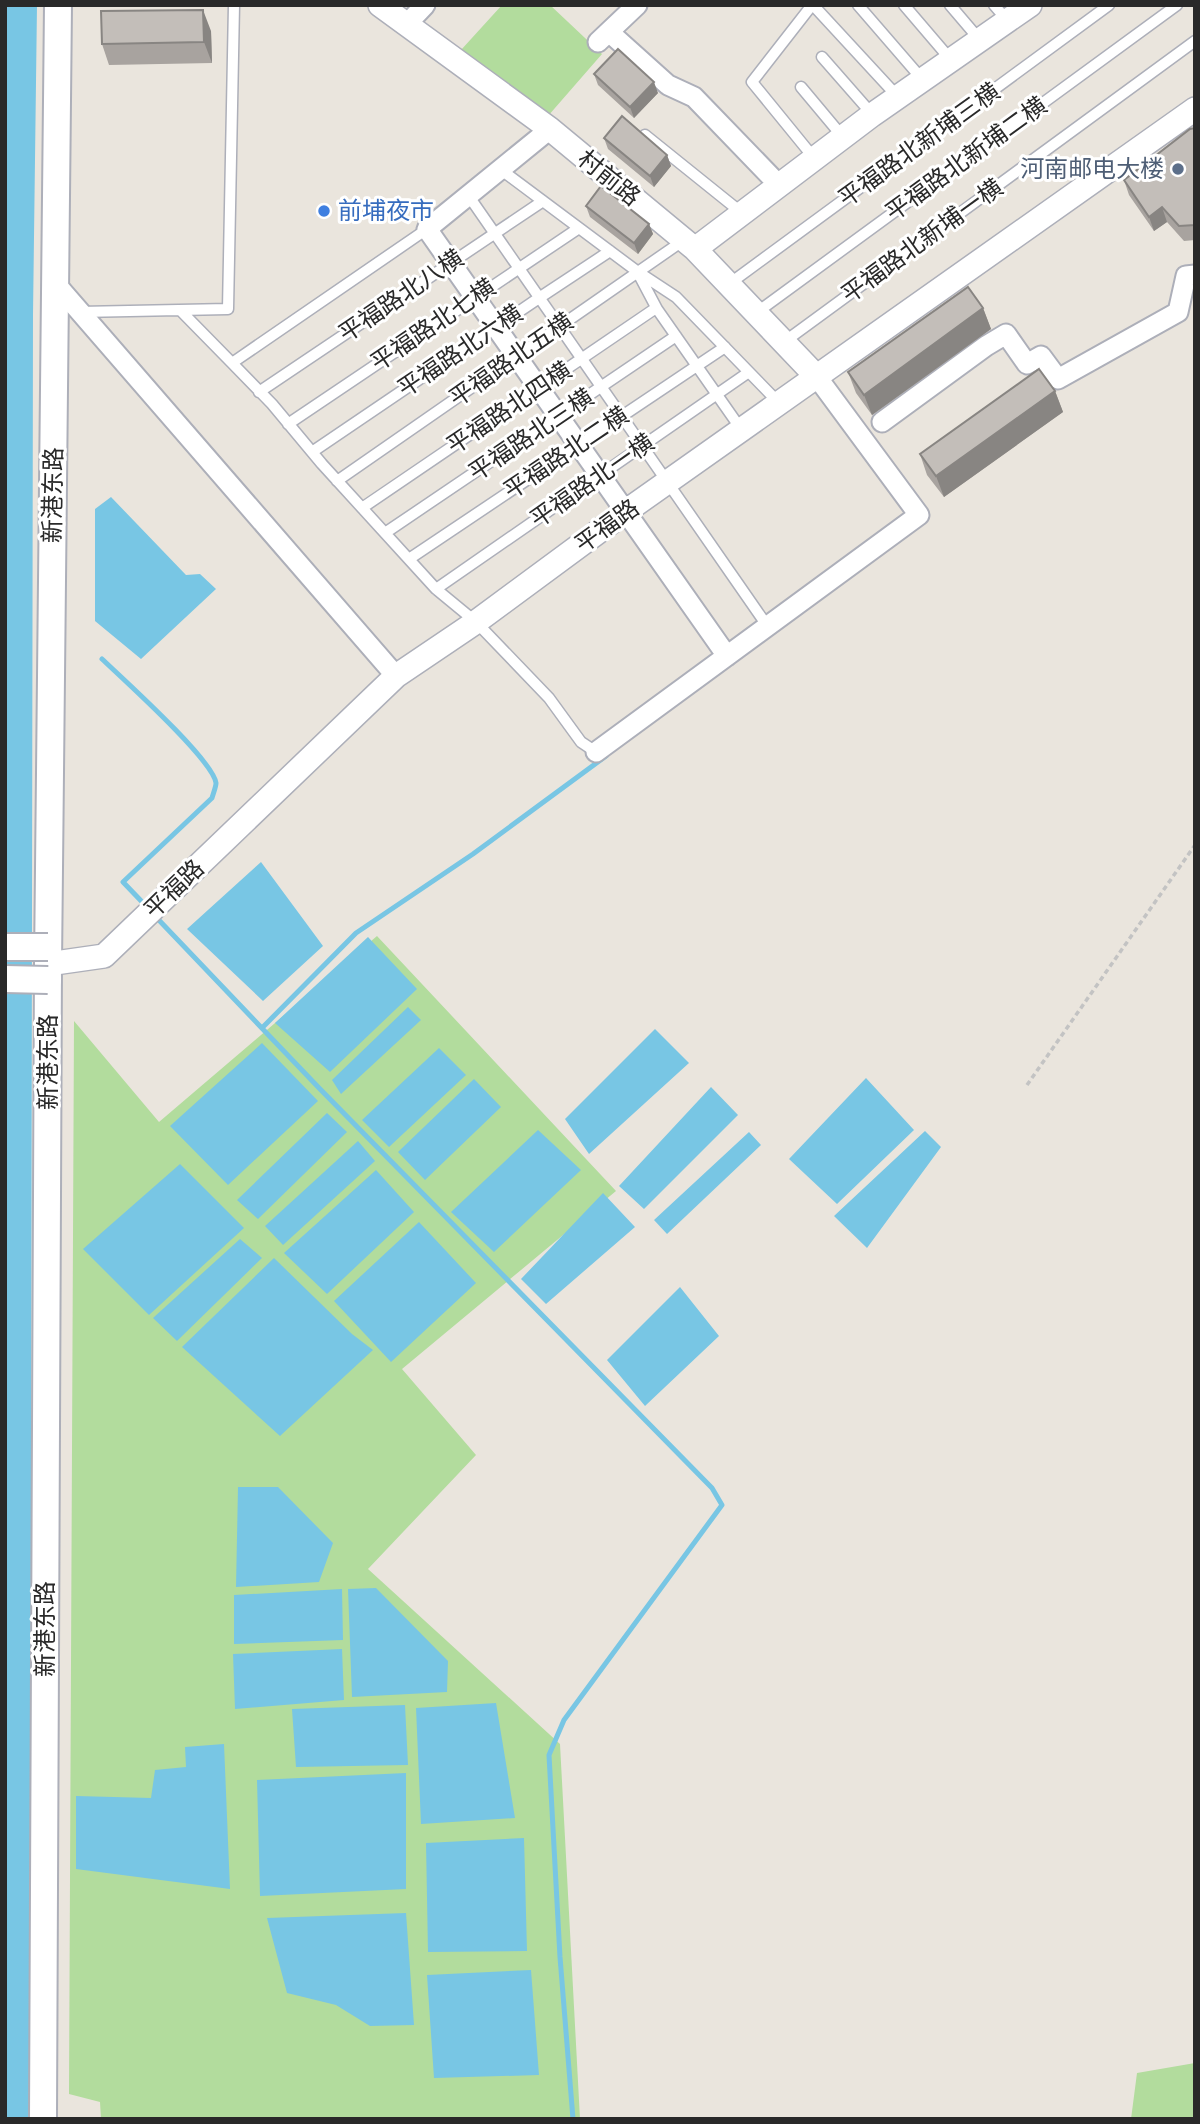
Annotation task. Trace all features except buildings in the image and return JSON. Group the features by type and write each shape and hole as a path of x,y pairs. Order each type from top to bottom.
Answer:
{"main road":[{"name":"新港东路","path":"43,2119 48,963 58,5"},
{"path":"5,947 48,963"},
{"path":"5,979 48,963"}],"street":[{"name":"村前路","path":"380,5 550,129 690,244 817,377"},
{"path":"407,24 425,5"},
{"path":"637,5 604,37 668,85 694,97 779,184"},
{"path":"690,244 742,213 872,115 980,40 1001,13 1030,5"},
{"name":"平福路","path":"48,963 104,956 396,676 476,622 625,512 1195,109"},
{"path":"550,129 427,229 727,656"},
{"path":"882,422 1006,334 1027,364 1041,356 1058,379 1178,312 1186,276 1195,275"},
{"path":"55,283 396,676"},
{"path":"596,752 919,515 817,377"}],"lane":[{"path":"80,312 228,309 234,5"},
{"path":"814,158 752,82 812,5 898,97"},
{"path":"858,5 922,80"},
{"path":"904,5 951,60"},
{"path":"950,5 980,40"},
{"name":"平福路北新埔三横","path":"729,284 1109,5"},
{"name":"平福路北新埔二横","path":"756,313 1177,5"},
{"name":"平福路北新埔一横","path":"784,342 1195,40"},
{"path":"822,57 872,115"},
{"path":"801,87 843,137"},
{"path":"645,135 742,213"},
{"path":"500,169 676,298 780,404"},
{"path":"468,195 768,627"},
{"name":"平福路北八横","path":"259,391 543,201"},
{"name":"平福路北七横","path":"288,424 579,228"},
{"path":"232,363 427,229"},
{"name":"平福路北五横","path":"337,481 638,272 690,244"},
{"name":"平福路北六横","path":"312,452 610,251"},
{"path":"638,272 656,308 743,431"},
{"name":"平福路北四横","path":"362,508 656,308"},
{"path":"180,310 259,391 436,589 476,622 549,698 581,742 596,752"},
{"name":"平福路北三横","path":"385,533 676,336"},
{"name":"平福路北二横","path":"409,559 724,347"},
{"name":"平福路北一横","path":"436,589 749,372"}],"path":[{"path":"1027,1085 1195,845"}],"green space":[{"path":"502,5 550,5 602,54 548,116 461,50"},
{"path":"377,936 616,1191 402,1369 476,1455 368,1569 560,1744 580,2119 101,2119 100,2102 69,2094 74,1021 159,1122"},
{"path":"1195,2063 1195,2119 1131,2119 1137,2073"}],"water":[{"path":"5,5 37,5 33,315 30,2119 5,2119"},
{"path":"111,497 186,575 200,574 216,589 141,659 95,621 95,509"},
{"path":"261,862 323,946 263,1001 187,929"},
{"path":"368,937 417,989 330,1072 275,1023"},
{"path":"408,1007 421,1020 341,1094 332,1080"},
{"path":"655,1029 689,1063 589,1154 565,1119"},
{"path":"262,1043 318,1101 228,1185 170,1126"},
{"path":"439,1048 466,1075 389,1147 362,1120"},
{"path":"866,1078 914,1130 837,1204 789,1159"},
{"path":"474,1079 501,1107 425,1180 398,1152"},
{"path":"711,1087 738,1115 644,1209 619,1186"},
{"path":"327,1113 347,1132 258,1219 237,1200"},
{"path":"538,1130 581,1170 494,1252 451,1212"},
{"path":"925,1131 941,1147 867,1248 834,1216"},
{"path":"749,1132 761,1145 667,1234 654,1220"},
{"path":"358,1141 375,1161 283,1245 265,1226"},
{"path":"180,1164 244,1228 149,1315 83,1249"},
{"path":"376,1170 414,1212 327,1294 284,1253"},
{"path":"603,1193 635,1227 546,1304 521,1279"},
{"path":"419,1222 476,1283 391,1362 334,1301"},
{"path":"240,1239 262,1258 177,1341 153,1318"},
{"path":"274,1258 352,1334 373,1350 280,1436 182,1347"},
{"path":"680,1287 719,1336 645,1406 607,1360"},
{"path":"238,1487 278,1487 333,1543 319,1582 236,1587"},
{"path":"376,1588 448,1661 447,1692 352,1697 348,1589"},
{"path":"342,1589 343,1640 234,1644 234,1595"},
{"path":"342,1649 344,1700 235,1709 233,1654"},
{"path":"496,1703 515,1818 421,1824 416,1708"},
{"path":"405,1705 408,1765 296,1767 292,1709"},
{"path":"224,1744 230,1889 76,1869 76,1796 151,1798 155,1770 186,1767 185,1747"},
{"path":"406,1773 406,1889 260,1896 257,1780"},
{"path":"524,1838 527,1951 428,1952 426,1843"},
{"path":"406,1913 414,2025 370,2026 336,2005 287,1993 267,1918"},
{"path":"531,1970 539,2075 434,2078 427,1975"}],"waterway":[{"path":"102,659 184,739 211,772 216,783 212,798 123,882 146,906"},
{"path":"262,1028 356,933 473,854 606,756"},
{"path":"155,916 320,1089 712,1488 722,1505 564,1720 549,1755 560,1957 573,2119"}],"place":[{"name":"河南邮电大楼","path":"1178,169"},
{"name":"前埔夜市","path":"324,211"}]}
